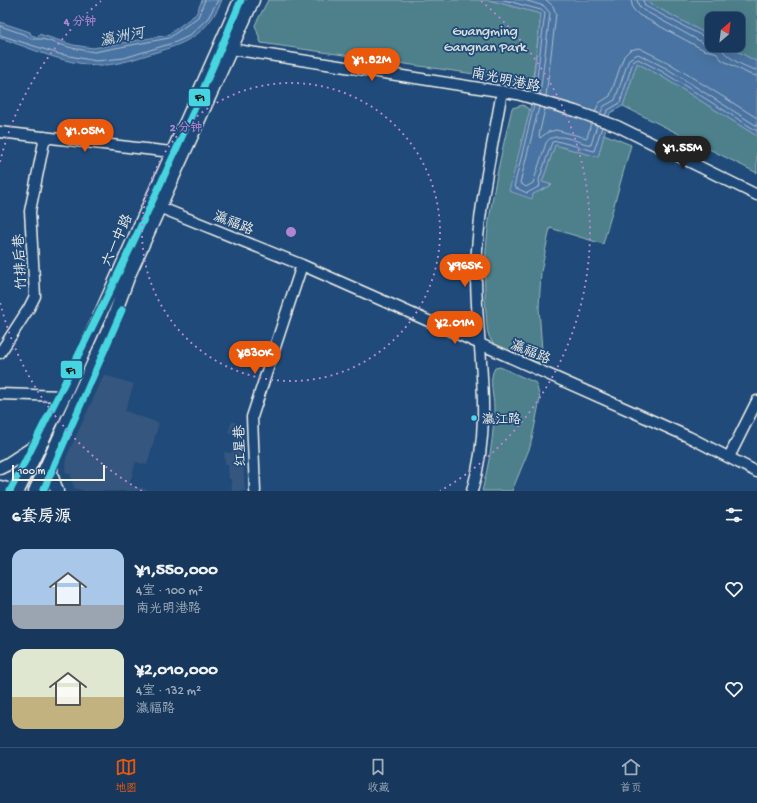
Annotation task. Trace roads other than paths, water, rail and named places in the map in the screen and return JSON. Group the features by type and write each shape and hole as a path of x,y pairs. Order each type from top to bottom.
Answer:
{"main road":[{"name":"六一中路","path":"18,491 64,396 240,0"},
{"name":"六一中路","path":"35,491 111,324 129,275 159,207 253,0"},
{"path":"0,468 43,441"},
{"path":"54,448 51,474 57,491"},
{"path":"0,487 14,491"}],"street":[{"name":"南光明港路","path":"231,49 502,90 575,111 617,126 757,196"},
{"path":"472,491 479,464 483,437 484,390 476,289 478,229 482,197 502,90"},
{"path":"0,132 172,152"},
{"name":"竹排后巷","path":"0,353 35,296 30,211 45,137"},
{"name":"瀛福路","path":"159,207 302,265 546,373 729,456 757,472"},
{"name":"红星巷","path":"255,491 252,417 302,265"},
{"path":"0,394 64,396"},
{"path":"729,456 757,402"}],"water":[{"path":"202,0 222,0 216,13 201,31 183,43 116,64 97,65 72,62 47,55 0,38 0,22 30,32 31,35 38,37 39,34 73,45 93,48 168,35 196,14"},
{"path":"489,0 646,0 647,2 705,33 705,52 739,52 757,62 757,136 661,76 637,63 623,106 610,113 598,157 555,145 542,182 552,185 533,194 532,199 509,191 530,110 541,14"}],"place":[{"name":"瀛江路","path":"474,418"}],"park label":[{"name":"Guangming Gangnan Park","path":"485,38"}],"water label":[{"name":"瀛洲河","path":"122,36"}]}
